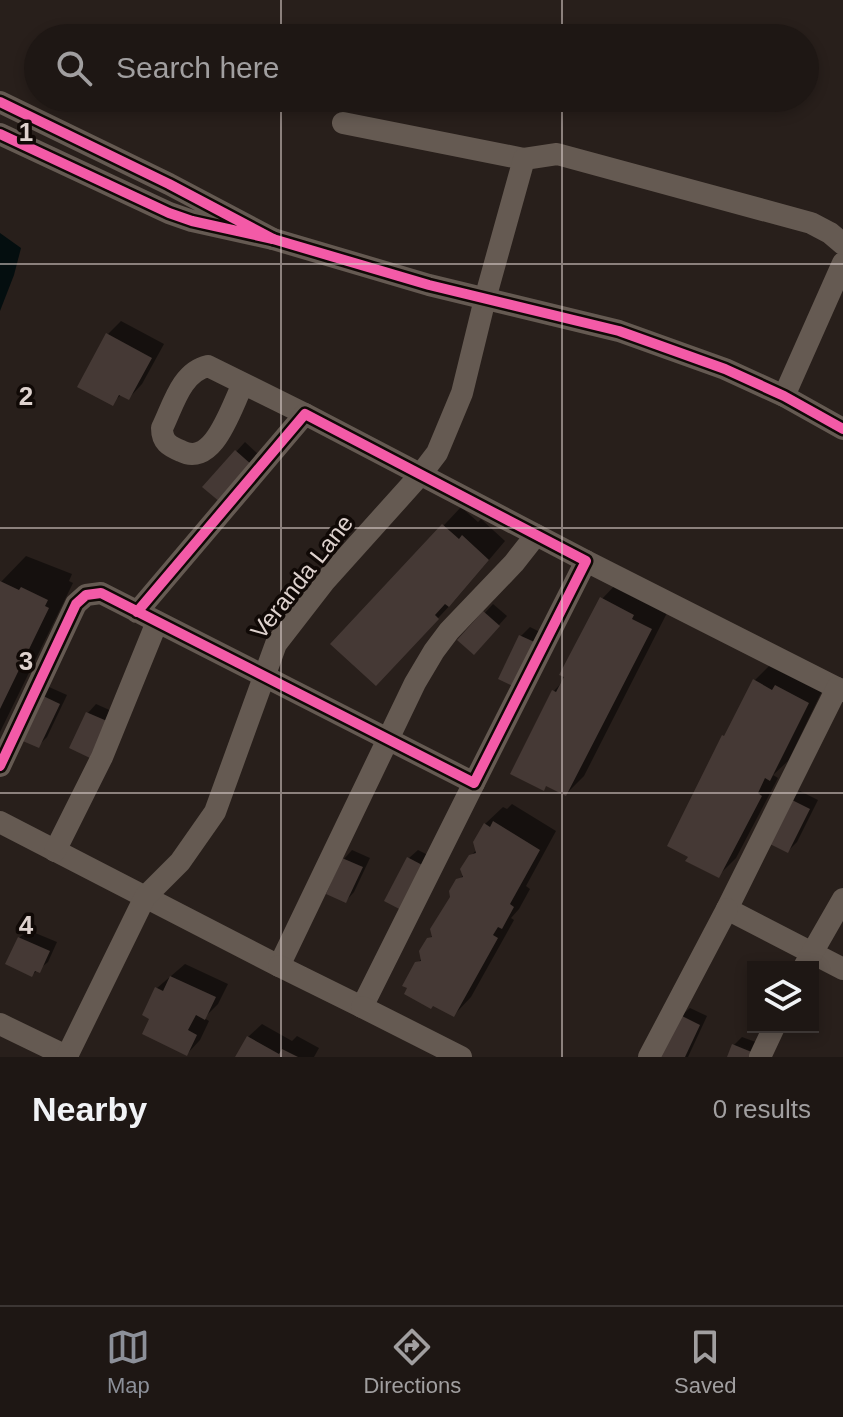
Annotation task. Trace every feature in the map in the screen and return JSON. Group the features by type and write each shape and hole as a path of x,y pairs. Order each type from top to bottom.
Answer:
{"street":[{"path":"0,102 169,184 273,239"},
{"path":"343,123 524,159 557,154 811,223 843,244"},
{"path":"0,134 169,213 273,239 429,285 619,331 725,369 784,396 843,429"},
{"name":"Veranda Lane","path":"67,1057 145,897 180,862 215,812 276,644 324,582 437,453 462,393 524,159"},
{"path":"784,396 843,263"},
{"path":"243,384 840,690 649,1057"},
{"path":"55,851 102,757 147,617 305,414"},
{"path":"279,966 388,739 434,651 536,535"},
{"path":"362,1007 586,561"},
{"path":"0,766 76,604 86,595 101,593 474,783"},
{"path":"0,822 461,1057"},
{"path":"808,960 843,899"},
{"path":"727,909 808,960 843,969"},
{"path":"0,1024 67,1057"},
{"path":"760,1057 771,1033"}],"shaded area":[{"path":"0,233 21,248 0,311"}],"building":[{"path":"106,333 152,358 129,400 119,395 113,406 77,387"},
{"path":"235,450 252,465 220,502 202,487"},
{"path":"442,524 459,539 462,535 489,560 449,607 445,604 435,615 439,619 376,686 330,644"},
{"path":"0,581 48,600 45,606 49,608 0,709"},
{"path":"600,597 634,615 632,619 652,629 566,796 546,786 544,791 510,774 552,690 556,692 564,677 559,675"},
{"path":"483,611 500,626 474,655 457,640"},
{"path":"519,635 541,645 519,689 498,679"},
{"path":"753,679 772,690 775,685 809,703 770,781 765,778 758,793 762,796 719,878 685,861 688,857 667,846"},
{"path":"39,694 60,704 39,748 18,739"},
{"path":"86,712 107,721 90,758 69,748"},
{"path":"790,799 810,809 788,853 768,843"},
{"path":"493,821 540,850 510,904 514,907 502,929 498,927 493,935 498,938 454,1017 404,994 407,988 402,986 415,962 421,961 419,951 427,938 432,937 430,929 450,897 449,891 456,879 463,877 460,869 469,855 476,853 473,842 484,823 490,827"},
{"path":"407,857 428,868 405,912 384,901"},
{"path":"342,858 363,867 346,903 326,894"},
{"path":"18,937 50,951 40,973 35,971 32,977 5,964"},
{"path":"170,976 216,997 205,1020 196,1015 188,1030 197,1035 187,1056 142,1034 149,1019 142,1015 155,987 163,991"},
{"path":"680,1015 700,1025 685,1057 659,1057"},
{"path":"247,1036 279,1054 282,1049 298,1057 235,1057"},
{"path":"732,1044 754,1053 752,1057 727,1057"}],"cycle path":[{"path":"0,102 169,184 273,239 169,213 0,134"},
{"path":"273,239 429,285 619,331 725,369 784,396 843,429"},
{"path":"0,766 76,604 86,595 101,593 148,617 194,641 474,783 586,561 305,414 137,612"}]}
